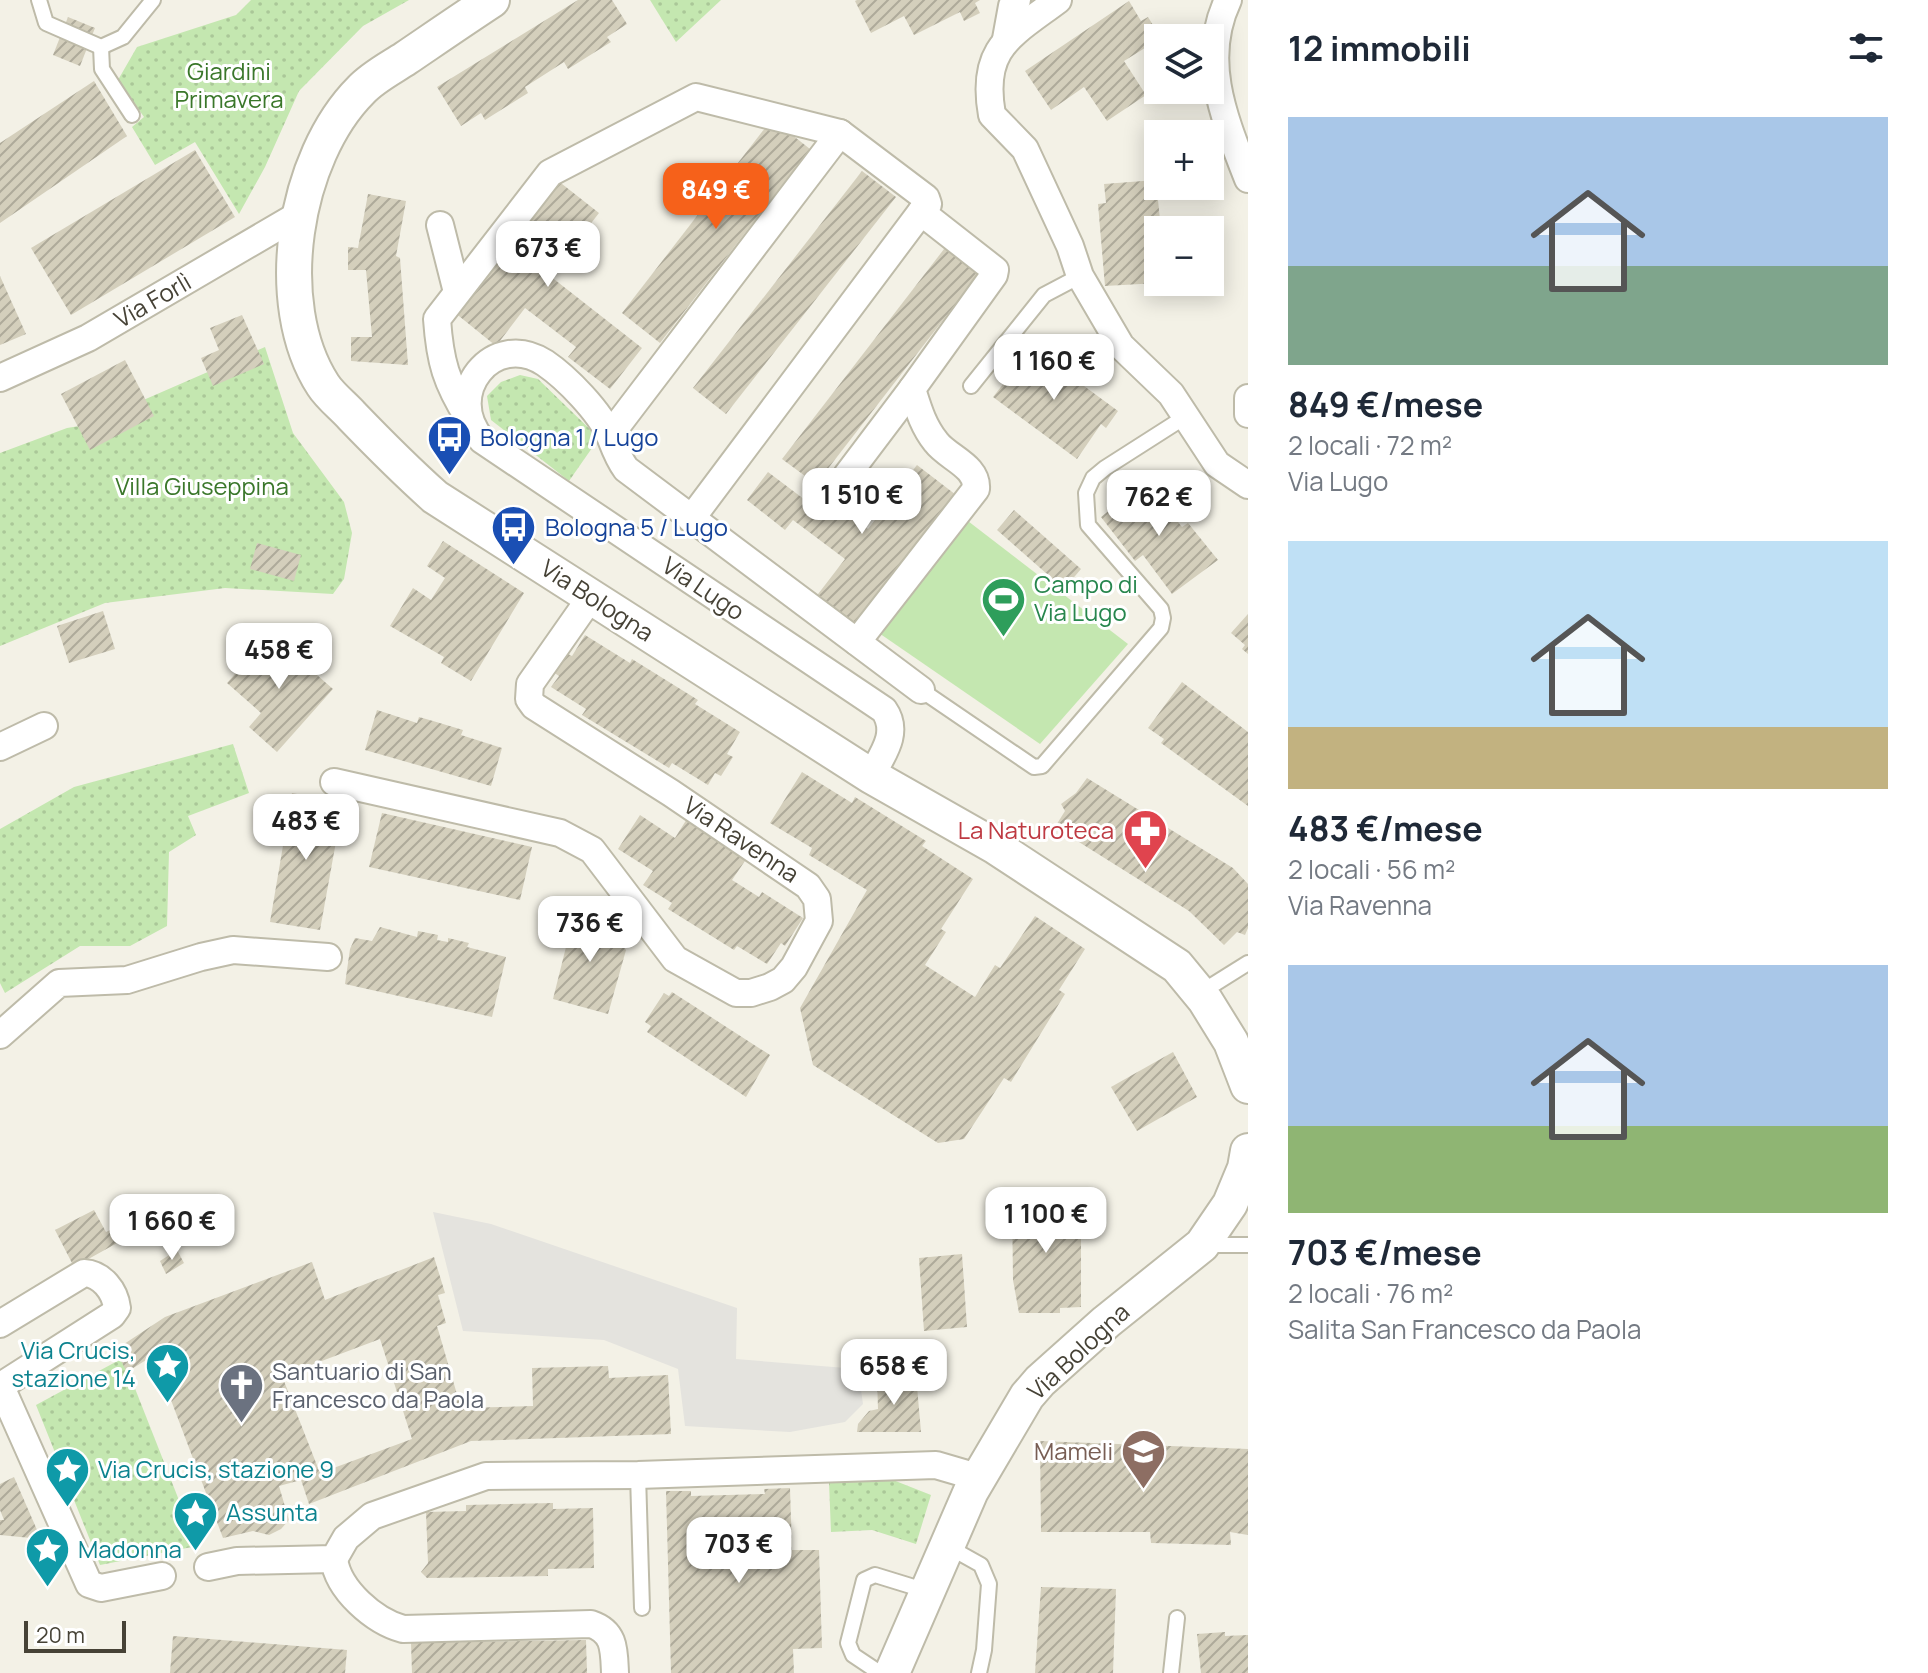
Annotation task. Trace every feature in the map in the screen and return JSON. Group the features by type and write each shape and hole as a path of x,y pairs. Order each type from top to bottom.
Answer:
{"street":[{"name":"Via Bologna","path":"492,0 364,86 331,129 300,214 294,250 295,315 305,349 323,386 435,497 871,776 996,847 1177,966 1200,993 1231,1042 1248,1086"},
{"path":"1006,39 1012,6 1017,0"},
{"path":"1058,0 1006,39 996,55 989,76 992,115 1025,149 1070,246 1080,276 1121,346 1171,394 1188,415 1217,464 1248,485"},
{"path":"1228,0 1216,39 1214,72 1220,106 1248,179"},
{"name":"Via Lugo","path":"847,475 995,270 921,212 928,204 926,198 840,133 696,97 550,173 437,319 440,353 450,389 478,435 488,445 884,710 889,719 891,736 871,776"},
{"path":"610,435 840,133"},
{"path":"691,519 921,212"},
{"name":"Via Forlì","path":"0,378 88,338 300,214"},
{"path":"440,225 457,292"},
{"name":"Via Lugo","path":"471,421 468,398 478,371 489,362 516,354 528,355 543,362 577,391 610,435 613,451 626,469 921,690"},
{"path":"857,642 976,489 972,473 937,445 923,422 912,389"},
{"path":"1248,398 1248,414"},
{"name":"Via Ravenna","path":"334,782 560,833 592,850 675,959 736,993 751,993 778,983 794,967 819,921 817,899 808,886 533,705 529,699 530,684 591,597"},
{"path":"0,747 44,726"},
{"path":"0,1035 59,983 127,980 233,950 328,957"},
{"name":"Via Bologna","path":"892,1673 977,1477 1027,1396 1106,1322 1202,1245 1230,1204 1245,1168 1248,1151"},
{"path":"0,1324 84,1273 93,1274 111,1291 117,1308 112,1315 7,1382 2,1389 89,1584 101,1588 162,1576"},
{"path":"615,1673 614,1647 610,1636 602,1628 591,1624 403,1629 391,1626 356,1598 339,1577 334,1559 346,1538 372,1516 486,1476 638,1475 936,1465 977,1477"},
{"path":"208,1567 237,1561 334,1559"}],"lane":[{"path":"39,0 46,23 101,47 123,37 153,0"},
{"path":"101,47 102,69 132,115"},
{"path":"971,386 1044,295 1080,276"},
{"name":"Via Lugo","path":"921,690 1038,768 1161,628 1163,618 1161,609 1088,525 1086,493 1093,478 1105,468 1188,415"},
{"path":"1200,993 1248,963"},
{"path":"1202,1245 1248,1245"},
{"path":"638,1475 642,1608"},
{"path":"947,1546 981,1565 989,1584 984,1650 979,1673"},
{"path":"880,1673 853,1655 848,1643 864,1580 875,1575 928,1591"},
{"path":"1171,1673 1177,1618"}],"green space":[{"name":"Giardini Primavera","path":"251,0 409,0 363,26 299,91 265,167 239,214 195,142 155,165 132,127 144,117 118,80 137,47 236,15"},
{"path":"650,0 721,0 676,42"},
{"name":"Villa Giuseppina","path":"265,347 293,433 344,502 352,533 344,579 333,594 225,588 105,603 0,646 0,453 67,428 86,425"},
{"path":"520,375 538,379 599,438 569,481 491,420 487,396 501,382"},
{"name":"Campo di Via Lugo","path":"964,518 1128,644 1040,744 876,631"},
{"path":"233,744 249,793 188,816 196,835 169,852 167,926 130,946 80,946 5,993 0,983 0,829 74,787"},
{"path":"123,1358 197,1546 100,1565 36,1405"},
{"path":"893,1480 931,1495 916,1544 872,1530 831,1532 829,1482"}],"shaded area":[{"path":"433,1212 491,1224 737,1308 736,1359 858,1369 863,1404 845,1422 790,1432 685,1426 678,1369 604,1340 463,1331"}],"building":[{"path":"578,0 612,0 627,24 607,37 611,42 568,69 564,62 525,87 528,93 485,120 481,113 461,126 437,87"},
{"path":"857,0 980,0 975,3 980,13 964,21 960,12 914,35 904,16 871,33"},
{"path":"1129,1 1141,21 1148,17 1152,24 1144,24 1144,49 1124,61 1144,96 1107,121 1084,87 1051,110 1025,71"},
{"path":"68,17 95,28 80,66 53,55"},
{"path":"94,81 127,136 0,223 0,143"},
{"path":"772,119 810,149 660,343 622,313"},
{"path":"195,150 235,217 71,315 31,248"},
{"path":"862,171 896,197 726,414 693,388"},
{"path":"557,180 599,213 550,276 642,348 610,389 568,357 576,347 525,308 496,346 454,312"},
{"path":"1144,181 1144,200 1158,200 1160,216 1144,216 1144,284 1105,286 1098,204 1106,203 1104,184"},
{"path":"368,194 406,201 396,256 400,258 408,365 351,361 351,337 372,337 366,270 348,270 348,247 358,248"},
{"path":"951,240 985,266 816,484 782,459"},
{"path":"0,276 26,334 0,345"},
{"path":"242,315 264,364 213,386 201,358 219,350 210,328"},
{"path":"1027,344 1118,411 1106,428 1101,424 1077,459 993,397 1019,364 1015,361"},
{"path":"125,360 154,416 90,450 61,394"},
{"path":"917,465 960,498 858,630 815,598 845,559 793,520 785,530 747,500 768,472 817,509 837,484 865,505 855,519 868,529"},
{"path":"1146,481 1182,527 1188,523 1218,560 1172,594 1143,555 1135,561 1101,517"},
{"path":"1014,510 1081,569 1064,589 997,530"},
{"path":"443,541 524,593 471,681 441,663 444,657 390,626 413,588 431,600 445,578 427,566"},
{"path":"257,543 301,555 294,581 250,569"},
{"path":"103,611 115,649 69,663 57,626"},
{"path":"1248,614 1248,654 1242,649 1245,645 1231,633"},
{"path":"270,634 333,689 277,752 249,727 261,713 227,683"},
{"path":"585,635 630,663 632,659 698,700 695,704 740,732 727,754 733,757 721,776 715,773 708,785 672,763 669,768 582,715 586,709 551,687 559,676 553,672 566,653 572,656"},
{"path":"1182,682 1248,732 1248,806 1161,743 1164,739 1148,728"},
{"path":"377,710 417,723 419,717 463,730 461,735 502,748 491,786 365,750"},
{"path":"802,772 852,803 855,797 926,841 922,846 973,879 941,929 946,932 925,965 975,997 995,965 1000,968 1035,916 1085,949 1059,990 1065,994 1011,1082 1004,1078 964,1139 938,1143 813,1065 800,1008 867,890 809,855 812,848 770,823"},
{"path":"1087,778 1233,868 1248,884 1248,928 1245,935 1237,932 1224,945 1189,911 1055,827 1065,811 1061,804 1076,793"},
{"path":"292,793 343,803 320,930 270,922"},
{"path":"382,813 532,847 520,900 369,867"},
{"path":"690,814 751,852 732,880 759,897 762,892 803,918 785,946 781,943 767,964 737,946 734,950 668,909 672,903 643,885 653,871 618,849 640,815 675,838"},
{"path":"586,905 626,950 608,1014 553,999 576,907"},
{"path":"380,927 417,937 418,931 438,935 437,940 448,942 448,938 469,943 467,947 506,957 492,1017 345,984 350,949 355,938 372,941"},
{"path":"672,992 770,1055 746,1097 647,1032 651,1026 645,1022 664,993 669,996"},
{"path":"1173,1052 1197,1097 1137,1131 1111,1087"},
{"path":"1051,1197 1051,1201 1075,1199 1081,1236 1081,1307 1060,1308 1060,1313 1019,1313 1013,1280 1012,1201"},
{"path":"94,1210 106,1232 112,1229 119,1242 74,1267 55,1230"},
{"path":"177,1250 184,1263 166,1274 160,1261"},
{"path":"962,1254 967,1327 924,1331 919,1258"},
{"path":"434,1257 445,1293 438,1295 446,1323 437,1326 461,1408 533,1406 532,1368 608,1366 609,1378 668,1375 671,1434 471,1441 309,1504 301,1480 279,1486 289,1520 281,1529 269,1535 253,1531 223,1538 154,1355 127,1372 115,1350 165,1317 312,1262 325,1300","holes":["380,1339 412,1439 320,1473 282,1376"]},
{"path":"916,1375 921,1432 857,1432 858,1424 869,1411 878,1409 877,1378"},
{"name":"Mameli","path":"1040,1441 1248,1449 1248,1535 1230,1532 1231,1545 1151,1543 1150,1532 1041,1532"},
{"path":"14,1477 41,1539 0,1535 0,1520 4,1520 0,1510 0,1484"},
{"path":"790,1488 792,1550 819,1550 822,1648 793,1649 794,1673 671,1673 666,1491 691,1491 691,1496 765,1494 764,1489"},
{"path":"553,1503 553,1509 593,1508 594,1568 548,1569 548,1576 427,1578 421,1572 428,1563 426,1512 466,1511 466,1505"},
{"path":"1041,1587 1116,1589 1113,1673 1035,1673"},
{"path":"1225,1632 1225,1636 1248,1635 1248,1673 1201,1673 1197,1634"},
{"path":"173,1636 347,1650 345,1673 170,1673"},
{"path":"586,1640 587,1673 412,1673 411,1643"}],"place":[{"name":"Bologna 1 / Lugo","path":"449,477"},
{"name":"Bologna 5 / Lugo","path":"514,567"},
{"name":"Campo di Via Lugo","path":"1003,638"},
{"name":"La Naturoteca","path":"1145,870"},
{"name":"Via Crucis, stazione 14","path":"167,1404"},
{"name":"Santuario di San Francesco da Paola","path":"241,1425"},
{"name":"Mameli","path":"1144,1491"},
{"name":"Via Crucis, stazione 9","path":"67,1509"},
{"name":"Assunta","path":"195,1552"},
{"name":"Madonna","path":"47,1589"}]}
